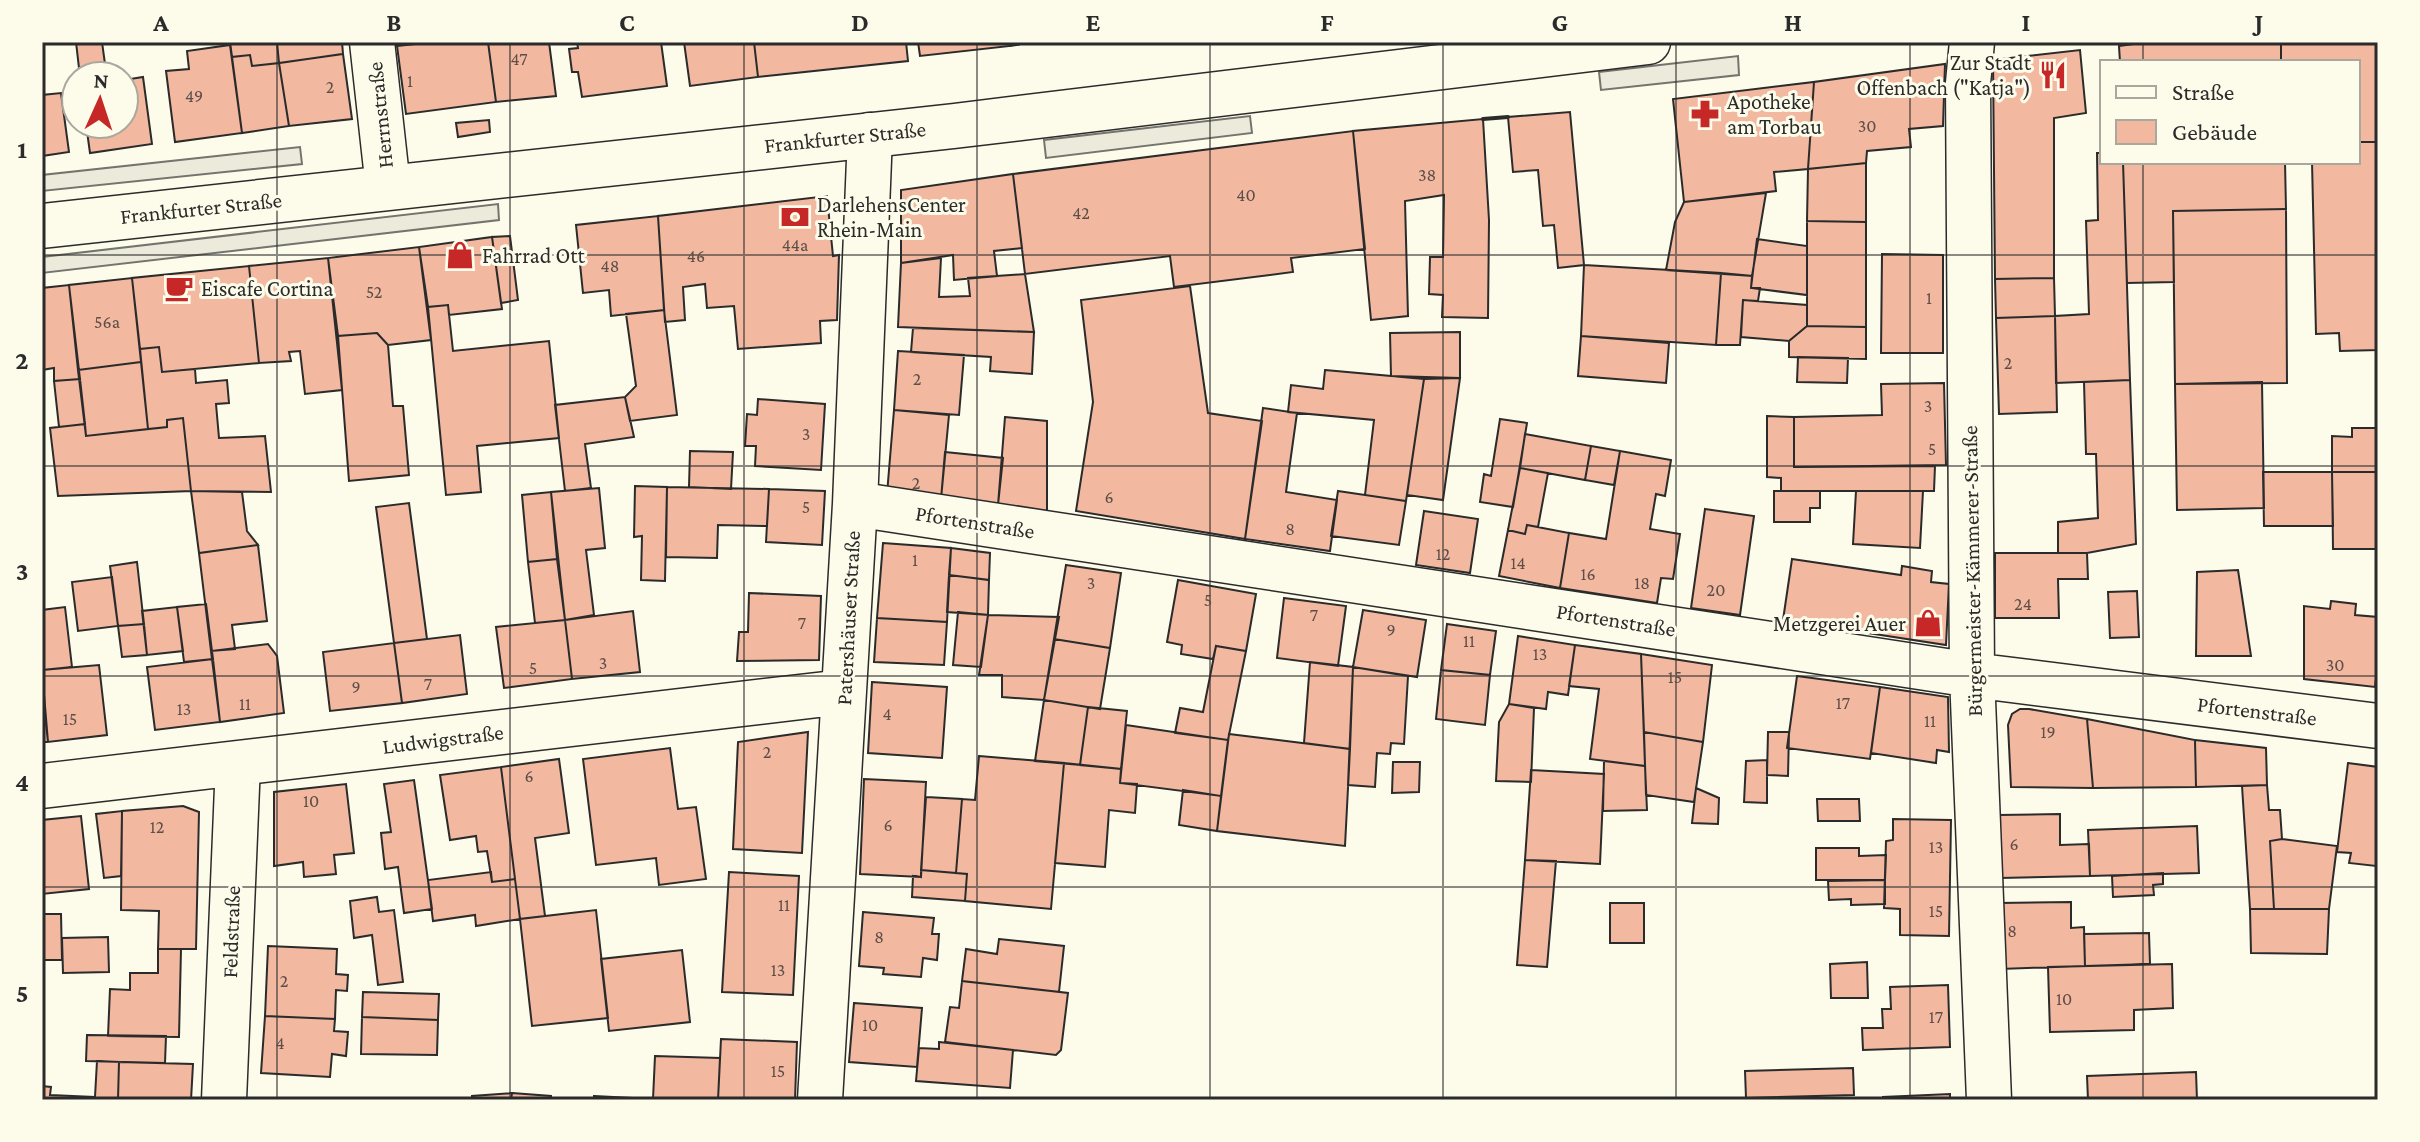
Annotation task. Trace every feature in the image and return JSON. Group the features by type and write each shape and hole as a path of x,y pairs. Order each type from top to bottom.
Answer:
{"street":[{"name":"Herrnstraße","path":"372,42 388,187"},
{"name":"Frankfurter Straße","path":"42,226 870,135 1648,42"},
{"name":"Bürgermeister-Kämmerer-Straße","path":"1972,42 1968,83 1972,675 1989,1100"},
{"name":"Patershäuser Straße","path":"820,1100 855,504 870,135"},
{"name":"Pfortenstraße","path":"855,504 1972,675 2378,726"},
{"name":"Ludwigstraße","path":"42,786 843,692"},
{"name":"Feldstraße","path":"224,1100 238,763"}],"shaded area":[{"path":"1738,56 1739,75 1601,90 1599,72"},
{"path":"1250,116 1252,133 1046,158 1044,140"},
{"path":"300,147 302,164 42,191 42,175"},
{"path":"498,204 499,220 42,273 42,257"}],"building":[{"path":"76,42 102,42 104,60 78,60"},
{"path":"230,42 277,42 279,63 252,66 250,55 232,57"},
{"path":"277,42 342,42 343,54 279,63"},
{"path":"488,42 496,102 406,114 397,46"},
{"path":"488,42 549,42 556,96 496,102"},
{"path":"577,42 661,42 667,86 582,97 578,72 572,72 569,49 578,48"},
{"path":"684,42 754,42 758,77 690,86"},
{"path":"754,42 906,42 908,61 758,77"},
{"path":"918,42 1009,42 1010,46 920,56"},
{"path":"2148,42 2281,42 2281,60 2120,60 2119,46"},
{"path":"2281,42 2378,42 2378,142 2360,142 2360,60 2281,60"},
{"path":"230,45 242,133 175,142 166,71 189,69 187,51"},
{"path":"2080,50 2086,113 2054,118 2054,278 1995,279 1993,60"},
{"path":"343,54 352,119 289,126 279,63"},
{"path":"250,55 252,66 279,63 289,126 242,133 232,57"},
{"path":"1945,64 1943,126 1909,129 1911,147 1867,151 1866,163 1808,169 1814,82"},
{"path":"140,77 143,77 152,144 90,153 88,140 140,140"},
{"path":"1814,82 1808,169 1774,172 1776,191 1684,202 1673,99"},
{"path":"60,93 60,140 67,140 69,152 42,156 42,95"},
{"path":"1570,112 1584,265 1558,268 1554,225 1543,226 1538,170 1513,172 1508,117"},
{"path":"1483,119 1489,220 1488,318 1442,317 1443,295 1429,294 1430,257 1443,257 1444,195 1405,201 1408,316 1371,320 1353,131"},
{"path":"489,120 490,132 458,137 456,123"},
{"path":"1353,131 1365,249 1291,258 1293,272 1174,287 1170,256 1025,274 1013,174"},
{"path":"2360,142 2378,142 2378,350 2340,351 2339,333 2316,334 2312,164 2360,164"},
{"path":"2097,153 2100,153 2100,164 2123,164 2130,380 2056,383 2055,316 2089,314 2086,221 2098,220"},
{"path":"1866,163 1866,222 1807,221 1808,169"},
{"path":"2123,164 2285,164 2286,209 2173,211 2174,282 2127,283"},
{"path":"1013,174 1022,248 994,251 997,276 954,280 953,255 901,263 901,190"},
{"path":"1766,193 1752,276 1666,270 1675,222 1684,202"},
{"path":"827,196 833,256 839,255 837,320 820,321 821,343 738,349 734,306 707,308 705,284 683,287 685,320 665,322 658,216"},
{"path":"2286,209 2287,383 2175,384 2173,211"},
{"path":"658,216 664,310 611,316 609,290 583,293 576,225"},
{"path":"1807,221 1866,222 1866,327 1807,326"},
{"path":"510,236 518,300 501,303 492,237"},
{"path":"492,237 502,309 449,315 448,305 428,307 419,247"},
{"path":"1757,239 1807,246 1807,295 1751,288"},
{"path":"419,247 431,340 388,345 377,333 338,336 328,258"},
{"path":"1882,254 1943,255 1943,353 1881,353"},
{"path":"328,258 342,390 305,394 300,351 289,352 291,361 259,363 249,266"},
{"path":"941,258 939,297 970,296 968,278 1025,274 1034,332 898,327 901,263"},
{"path":"1584,265 1721,273 1716,345 1581,336"},
{"path":"249,266 259,363 162,372 159,347 140,349 132,278"},
{"path":"1721,273 1752,276 1751,288 1760,288 1758,301 1743,300 1740,345 1716,345"},
{"path":"132,278 141,362 78,370 69,285"},
{"path":"2054,278 2055,316 1996,318 1995,279"},
{"path":"69,285 80,379 54,381 54,368 42,370 42,288"},
{"path":"1190,286 1208,413 1262,421 1245,539 1076,511 1093,402 1081,300"},
{"path":"1743,300 1807,305 1807,326 1789,341 1741,337"},
{"path":"448,305 453,351 549,341 559,438 477,446 481,492 446,495 428,307"},
{"path":"664,310 677,415 630,421 625,397 636,386 626,314"},
{"path":"2055,316 2057,412 1999,414 1996,318"},
{"path":"1807,326 1866,327 1866,359 1789,357 1789,341"},
{"path":"913,328 1034,332 1032,374 990,371 991,357 911,352"},
{"path":"1460,332 1460,378 1391,376 1390,333"},
{"path":"377,333 388,345 393,406 403,406 409,475 349,481 338,336"},
{"path":"1581,336 1669,343 1666,383 1578,376"},
{"path":"159,347 162,372 195,369 196,383 227,380 229,403 216,404 219,438 265,436 271,492 191,491 183,418 167,420 167,427 148,429 140,349"},
{"path":"898,351 964,355 959,415 894,410"},
{"path":"1798,357 1848,358 1847,383 1797,382"},
{"path":"141,362 148,429 86,436 78,370"},
{"path":"1325,370 1424,379 1406,501 1365,495 1374,420 1288,412 1291,385 1323,389"},
{"path":"1460,378 1443,500 1407,495 1424,379"},
{"path":"80,379 85,424 59,427 54,381"},
{"path":"2130,380 2136,544 2087,553 2058,553 2058,522 2098,518 2096,454 2086,454 2084,382"},
{"path":"2262,382 2264,508 2177,510 2175,384"},
{"path":"1944,383 1946,465 1794,467 1794,417 1882,415 1881,384"},
{"path":"625,397 634,437 585,444 591,488 565,491 555,405"},
{"path":"758,399 825,404 821,470 755,466 756,446 745,446 747,414 757,415"},
{"path":"1263,408 1297,413 1286,492 1337,500 1330,551 1245,539"},
{"path":"894,410 949,415 941,499 887,494"},
{"path":"1767,416 1794,417 1794,467 1935,466 1934,491 1781,491 1781,478 1767,477"},
{"path":"1005,417 1047,421 1047,511 998,505"},
{"path":"183,418 191,491 58,496 50,428 85,424 86,436 167,427 167,420"},
{"path":"1500,419 1527,423 1513,507 1480,502 1484,474 1491,476"},
{"path":"2352,428 2378,428 2378,472 2332,472 2332,436 2352,437"},
{"path":"1525,434 1591,446 1585,480 1520,468"},
{"path":"1591,446 1620,451 1614,485 1585,480"},
{"path":"690,451 733,452 731,489 689,487"},
{"path":"1620,451 1671,460 1665,496 1656,494 1650,529 1680,534 1673,579 1661,578 1657,603 1560,588 1569,533 1606,539"},
{"path":"945,452 1003,458 998,505 941,499"},
{"path":"1520,468 1548,473 1538,527 1527,525 1525,534 1508,530"},
{"path":"2263,472 2332,472 2333,526 2264,526"},
{"path":"2332,472 2378,472 2378,549 2333,549"},
{"path":"635,486 667,487 665,581 641,580 642,536 634,537"},
{"path":"667,487 769,489 767,526 718,525 717,558 666,557"},
{"path":"599,488 605,548 586,550 594,615 565,620 551,492"},
{"path":"769,489 825,491 822,545 766,542"},
{"path":"191,491 242,492 247,531 258,545 199,553"},
{"path":"1338,491 1406,501 1399,545 1331,536"},
{"path":"1774,491 1820,491 1820,508 1810,508 1810,522 1774,522"},
{"path":"1856,491 1923,491 1920,548 1853,544"},
{"path":"551,492 557,559 528,562 522,495"},
{"path":"409,503 427,639 394,643 376,507"},
{"path":"1705,509 1754,516 1740,615 1691,608"},
{"path":"1424,511 1478,519 1470,573 1416,565"},
{"path":"1527,525 1569,533 1560,588 1499,576 1508,530 1525,534"},
{"path":"883,543 951,548 947,622 877,618"},
{"path":"258,545 267,621 232,625 235,649 211,651 199,553"},
{"path":"951,548 990,553 989,580 949,575"},
{"path":"1995,553 2087,553 2088,579 2058,579 2059,618 1995,618"},
{"path":"557,559 565,620 535,623 528,562"},
{"path":"1792,559 1901,575 1902,566 1932,571 1931,582 1949,584 1946,645 1783,620"},
{"path":"137,562 144,624 118,626 110,566"},
{"path":"1066,565 1121,573 1110,648 1054,639"},
{"path":"2238,570 2251,656 2196,656 2197,572"},
{"path":"949,575 989,580 988,615 947,612"},
{"path":"112,577 118,626 78,631 72,582"},
{"path":"1178,580 1256,594 1246,651 1216,646 1213,659 1181,654 1182,645 1167,642"},
{"path":"2137,591 2139,637 2110,638 2108,592"},
{"path":"749,593 821,596 819,660 737,661 739,632 748,632"},
{"path":"1284,598 1346,606 1338,666 1277,658"},
{"path":"2331,601 2356,604 2355,615 2378,617 2375,687 2304,679 2304,606 2330,609"},
{"path":"206,604 213,659 184,662 177,607"},
{"path":"65,607 72,667 42,670 42,610"},
{"path":"177,607 183,651 147,655 142,611"},
{"path":"1363,610 1426,620 1417,677 1353,667"},
{"path":"633,611 640,672 572,679 565,620"},
{"path":"958,612 988,615 981,667 953,665"},
{"path":"988,615 1059,617 1044,700 1002,697 1002,675 979,675"},
{"path":"877,618 947,622 944,665 874,662"},
{"path":"565,620 572,679 504,688 496,627"},
{"path":"144,624 147,655 122,657 118,626"},
{"path":"1447,624 1496,631 1490,675 1441,670"},
{"path":"460,635 467,694 402,703 394,643"},
{"path":"1518,636 1575,645 1568,695 1548,692 1546,709 1509,704"},
{"path":"1054,639 1110,648 1100,709 1044,700"},
{"path":"394,643 402,703 330,711 323,652"},
{"path":"268,644 277,656 284,713 220,722 211,651"},
{"path":"1575,645 1641,654 1645,766 1590,759 1599,689 1569,686"},
{"path":"1216,646 1246,651 1228,740 1175,733 1180,708 1203,712"},
{"path":"1641,654 1712,665 1703,742 1644,732"},
{"path":"213,659 220,722 155,730 147,667"},
{"path":"1310,662 1353,667 1350,749 1304,743"},
{"path":"99,665 107,735 48,742 42,670"},
{"path":"1353,667 1408,676 1404,744 1391,743 1390,754 1377,753 1375,787 1348,785"},
{"path":"1441,670 1490,675 1485,725 1436,719"},
{"path":"1797,676 1880,687 1870,759 1787,748"},
{"path":"872,682 947,687 942,758 868,753"},
{"path":"1880,687 1948,697 1949,752 1937,750 1936,763 1871,753"},
{"path":"42,690 48,742 42,742"},
{"path":"1044,700 1088,707 1080,765 1035,761"},
{"path":"1509,704 1534,708 1531,782 1496,781 1499,722"},
{"path":"1088,707 1127,711 1121,769 1080,765"},
{"path":"2020,709 2087,719 2093,788 2011,787 2008,725 2012,714"},
{"path":"2087,719 2195,740 2196,787 2093,788"},
{"path":"1126,725 1228,740 1221,796 1120,783"},
{"path":"808,732 802,853 733,849 738,742"},
{"path":"1644,732 1703,742 1694,802 1646,795"},
{"path":"1768,732 1789,732 1788,776 1767,775"},
{"path":"1229,734 1350,749 1345,846 1217,831"},
{"path":"2195,740 2266,748 2267,785 2196,787"},
{"path":"670,748 678,809 696,807 706,879 659,885 656,858 596,865 583,759"},
{"path":"979,756 1064,763 1051,909 965,901 967,874 956,873 962,799 975,800"},
{"path":"559,759 569,833 535,838 545,916 520,919 501,767"},
{"path":"1767,760 1767,803 1744,802 1746,761"},
{"path":"1604,761 1645,766 1647,810 1603,811"},
{"path":"1393,762 1420,762 1419,792 1392,793"},
{"path":"1064,763 1121,769 1120,783 1137,784 1135,813 1109,810 1105,867 1055,863"},
{"path":"2348,763 2378,767 2376,866 2349,863 2351,853 2337,852"},
{"path":"501,767 515,879 492,882 487,851 478,852 476,836 450,840 440,775"},
{"path":"1531,770 1604,774 1600,864 1525,860"},
{"path":"864,779 926,782 921,877 860,874"},
{"path":"414,780 432,909 404,913 398,867 385,869 381,833 391,832 384,784"},
{"path":"346,784 354,853 334,855 336,874 304,877 303,862 274,866 274,792"},
{"path":"2267,785 2269,810 2280,810 2282,839 2270,841 2274,909 2250,909 2242,786"},
{"path":"1696,788 1719,798 1718,824 1692,823"},
{"path":"1183,790 1221,796 1217,831 1179,825"},
{"path":"926,797 962,799 956,873 921,870"},
{"path":"1817,799 1859,799 1860,821 1818,821"},
{"path":"183,806 199,812 196,949 158,949 159,911 121,910 122,811"},
{"path":"122,811 121,876 104,878 96,814"},
{"path":"2060,814 2060,845 2089,844 2090,876 2000,878 1999,815"},
{"path":"81,816 89,889 42,894 42,820"},
{"path":"1893,819 1951,820 1949,936 1900,935 1900,909 1884,908 1886,841 1893,840"},
{"path":"2197,826 2199,873 2090,876 2088,830"},
{"path":"2282,839 2337,846 2329,909 2274,909 2270,841"},
{"path":"1816,848 1859,848 1859,856 1886,855 1885,880 1816,880"},
{"path":"1525,860 1556,861 1547,967 1517,965"},
{"path":"921,870 967,874 965,901 912,897 913,876 921,877"},
{"path":"491,872 492,882 515,879 520,919 476,926 475,915 433,921 428,880"},
{"path":"729,872 799,876 793,995 722,992"},
{"path":"2163,873 2163,884 2153,885 2154,895 2113,897 2112,876"},
{"path":"1885,880 1885,904 1851,905 1851,899 1829,900 1828,881"},
{"path":"377,897 379,912 394,910 403,982 378,985 372,935 354,938 350,901"},
{"path":"2071,902 2071,928 2084,927 2085,966 2000,969 1999,903"},
{"path":"1610,903 1644,903 1644,943 1610,943"},
{"path":"2250,909 2329,909 2327,954 2251,953"},
{"path":"596,910 608,1018 532,1026 520,919"},
{"path":"863,912 934,918 932,934 939,934 937,960 923,958 921,977 883,974 884,968 859,966"},
{"path":"42,914 61,914 62,960 42,960"},
{"path":"2149,933 2150,964 2085,966 2084,934"},
{"path":"108,937 109,972 63,973 62,938"},
{"path":"999,939 1064,946 1059,992 962,981 966,949 997,954"},
{"path":"268,946 337,949 336,974 348,975 347,991 336,990 335,1019 265,1016"},
{"path":"158,949 181,949 179,1037 108,1036 110,989 130,990 130,973 158,973"},
{"path":"682,950 690,1022 609,1031 601,959"},
{"path":"1867,962 1868,998 1831,998 1830,964"},
{"path":"2172,964 2173,1008 2134,1010 2134,1030 2050,1032 2048,967"},
{"path":"962,981 1068,993 1061,1050 1056,1055 945,1042 950,1007 959,1008"},
{"path":"1948,985 1950,1047 1863,1050 1862,1028 1883,1028 1882,1009 1891,1009 1890,987"},
{"path":"363,992 439,994 438,1020 362,1017"},
{"path":"854,1003 922,1008 917,1067 849,1062"},
{"path":"265,1016 335,1019 334,1031 348,1032 346,1056 332,1054 330,1077 261,1073"},
{"path":"362,1017 438,1020 437,1055 361,1054"},
{"path":"87,1035 166,1036 165,1063 86,1061"},
{"path":"721,1039 797,1042 795,1100 718,1100"},
{"path":"939,1042 1013,1050 1010,1088 916,1081 919,1048 939,1049"},
{"path":"655,1056 720,1058 718,1100 653,1099"},
{"path":"97,1061 119,1062 118,1100 42,1100 42,1086 51,1087 50,1095 95,1097"},
{"path":"119,1062 193,1064 191,1100 118,1100"},
{"path":"1853,1068 1854,1095 1746,1098 1745,1071"},
{"path":"2196,1072 2197,1100 2088,1100 2087,1076"},
{"path":"512,1093 511,1100 472,1100 472,1096"},
{"path":"512,1093 551,1096 551,1100 511,1100"},
{"path":"1950,1094 1950,1100 1883,1100 1883,1097"},
{"path":"594,1096 653,1099 669,1100 594,1100"}],"fence":[{"path":"1010,46 1037,42"}],"wall":[{"path":"1483,119 1508,117"}],"place":[{"name":"Zur Stadt Offenbach (\"Katja\")","path":"2053,75"},
{"name":"Apotheke am Torbau","path":"1705,114"},
{"name":"DarlehensCenter Rhein-Main","path":"795,217"},
{"name":"Fahrrad Ott","path":"460,255"},
{"name":"Eiscafe Cortina","path":"179,288"},
{"name":"Metzgerei Auer","path":"1928,623"}]}
